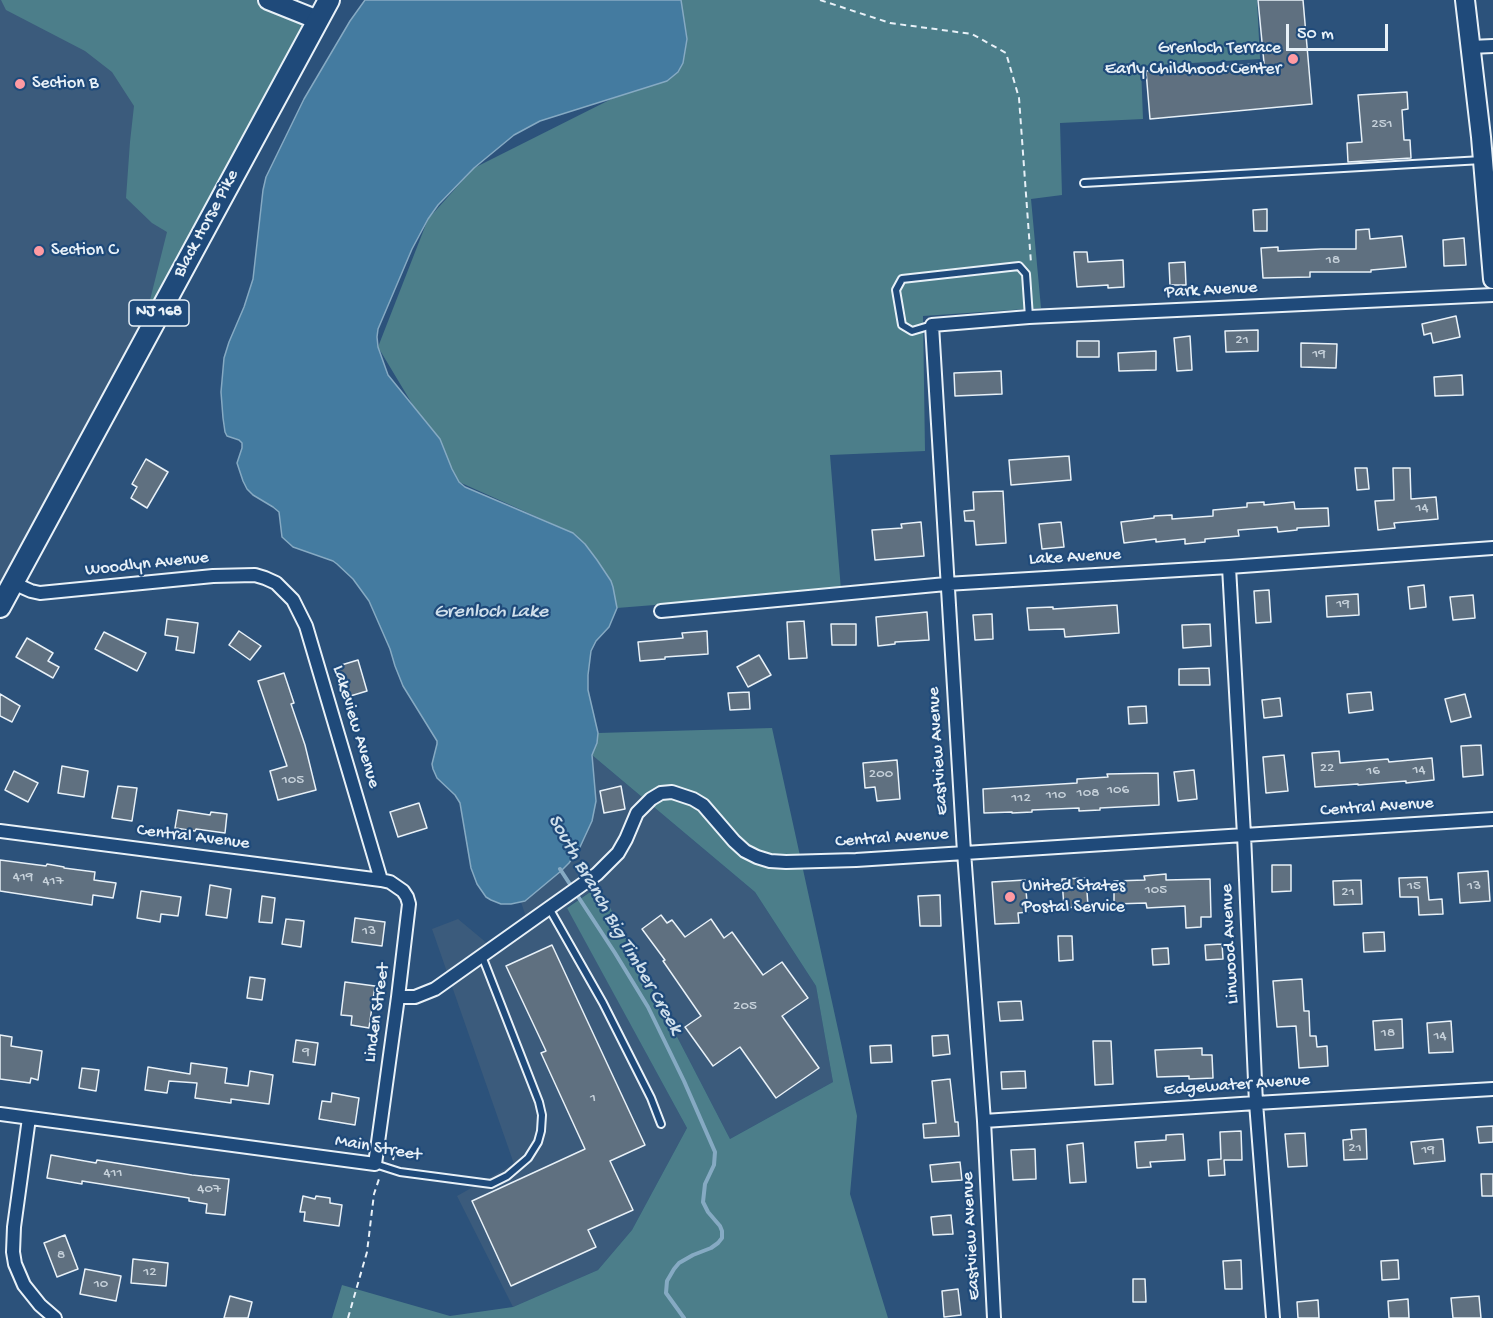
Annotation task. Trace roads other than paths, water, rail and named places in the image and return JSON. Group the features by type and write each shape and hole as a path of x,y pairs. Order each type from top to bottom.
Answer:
{"main road":[{"path":"268,0 318,20"},
{"name":"Black Horse Pike","path":"0,607 329,0"},
{"path":"1465,0 1483,160 1493,279"}],"street":[{"path":"1470,47 1493,46"},
{"name":"Park Avenue","path":"932,325 1029,317 1493,295"},
{"name":"Eastview Avenue","path":"932,325 946,584 984,1121 994,1318"},
{"name":"Lake Avenue","path":"661,611 946,584 1493,548"},
{"name":"Linwood Avenue","path":"1229,567 1256,1103 1273,1318"},
{"name":"Woodlyn Avenue","path":"13,583 31,591 48,593 213,576 246,575 265,578 283,589"},
{"name":"Lakeview Avenue","path":"283,589 293,600 306,626 381,880"},
{"name":"Central Avenue","path":"398,997 415,997 435,989 597,874 613,860 626,839 637,813 661,793 672,792 703,805 745,851 770,861 786,862 856,860 1493,819"},
{"name":"Central Avenue","path":"0,831 381,880"},
{"name":"Linden Street","path":"381,880 390,882 403,891 409,904 381,1166"},
{"name":"Edgewater Avenue","path":"984,1121 1493,1089"},
{"name":"Main Street","path":"0,1114 381,1166"},
{"path":"29,1118 14,1227 13,1252 15,1264 24,1285 40,1305 56,1318"}],"lane":[{"path":"1084,183 1483,160"},
{"path":"932,325 912,331 902,325 896,290 902,279 1018,266 1026,274 1029,317"},
{"path":"549,908 603,1003 651,1098 661,1124"},
{"name":"Main Street","path":"381,1166 400,1172 491,1184 507,1176 534,1150 541,1131 542,1115 539,1102 482,956"}],"water":[{"name":"Grenloch Lake","path":"365,0 681,0 687,39 683,63 678,72 667,81 540,121 514,135 474,168 438,205 428,219 412,249 378,329 378,347 388,375 440,439 459,482 465,487 573,533 597,560 613,587 617,608 609,627 596,641 591,651 588,675 588,690 598,733 592,755 596,801 592,821 580,847 569,863 525,901 511,904 501,904 491,900 477,884 471,868 460,803 437,778 433,769 437,741 403,686 369,601 353,579 333,561 293,547 282,537 279,512 253,495 243,481 237,463 242,443 227,436 225,432 221,392 224,358 253,279 266,177 304,99"}],"waterway":[{"name":"South Branch Big Timber Creek","path":"560,869 648,1007 715,1152 714,1165 705,1184 703,1202 720,1226 722,1238 711,1248 679,1263 667,1281 666,1293 684,1318"}],"place":[{"name":"Grenloch Terrace Early Childhood Center","path":"1293,59"},
{"name":"Section B","path":"20,84"},
{"name":"Section C","path":"39,251"},
{"name":"United States Postal Service","path":"1010,897"}]}
